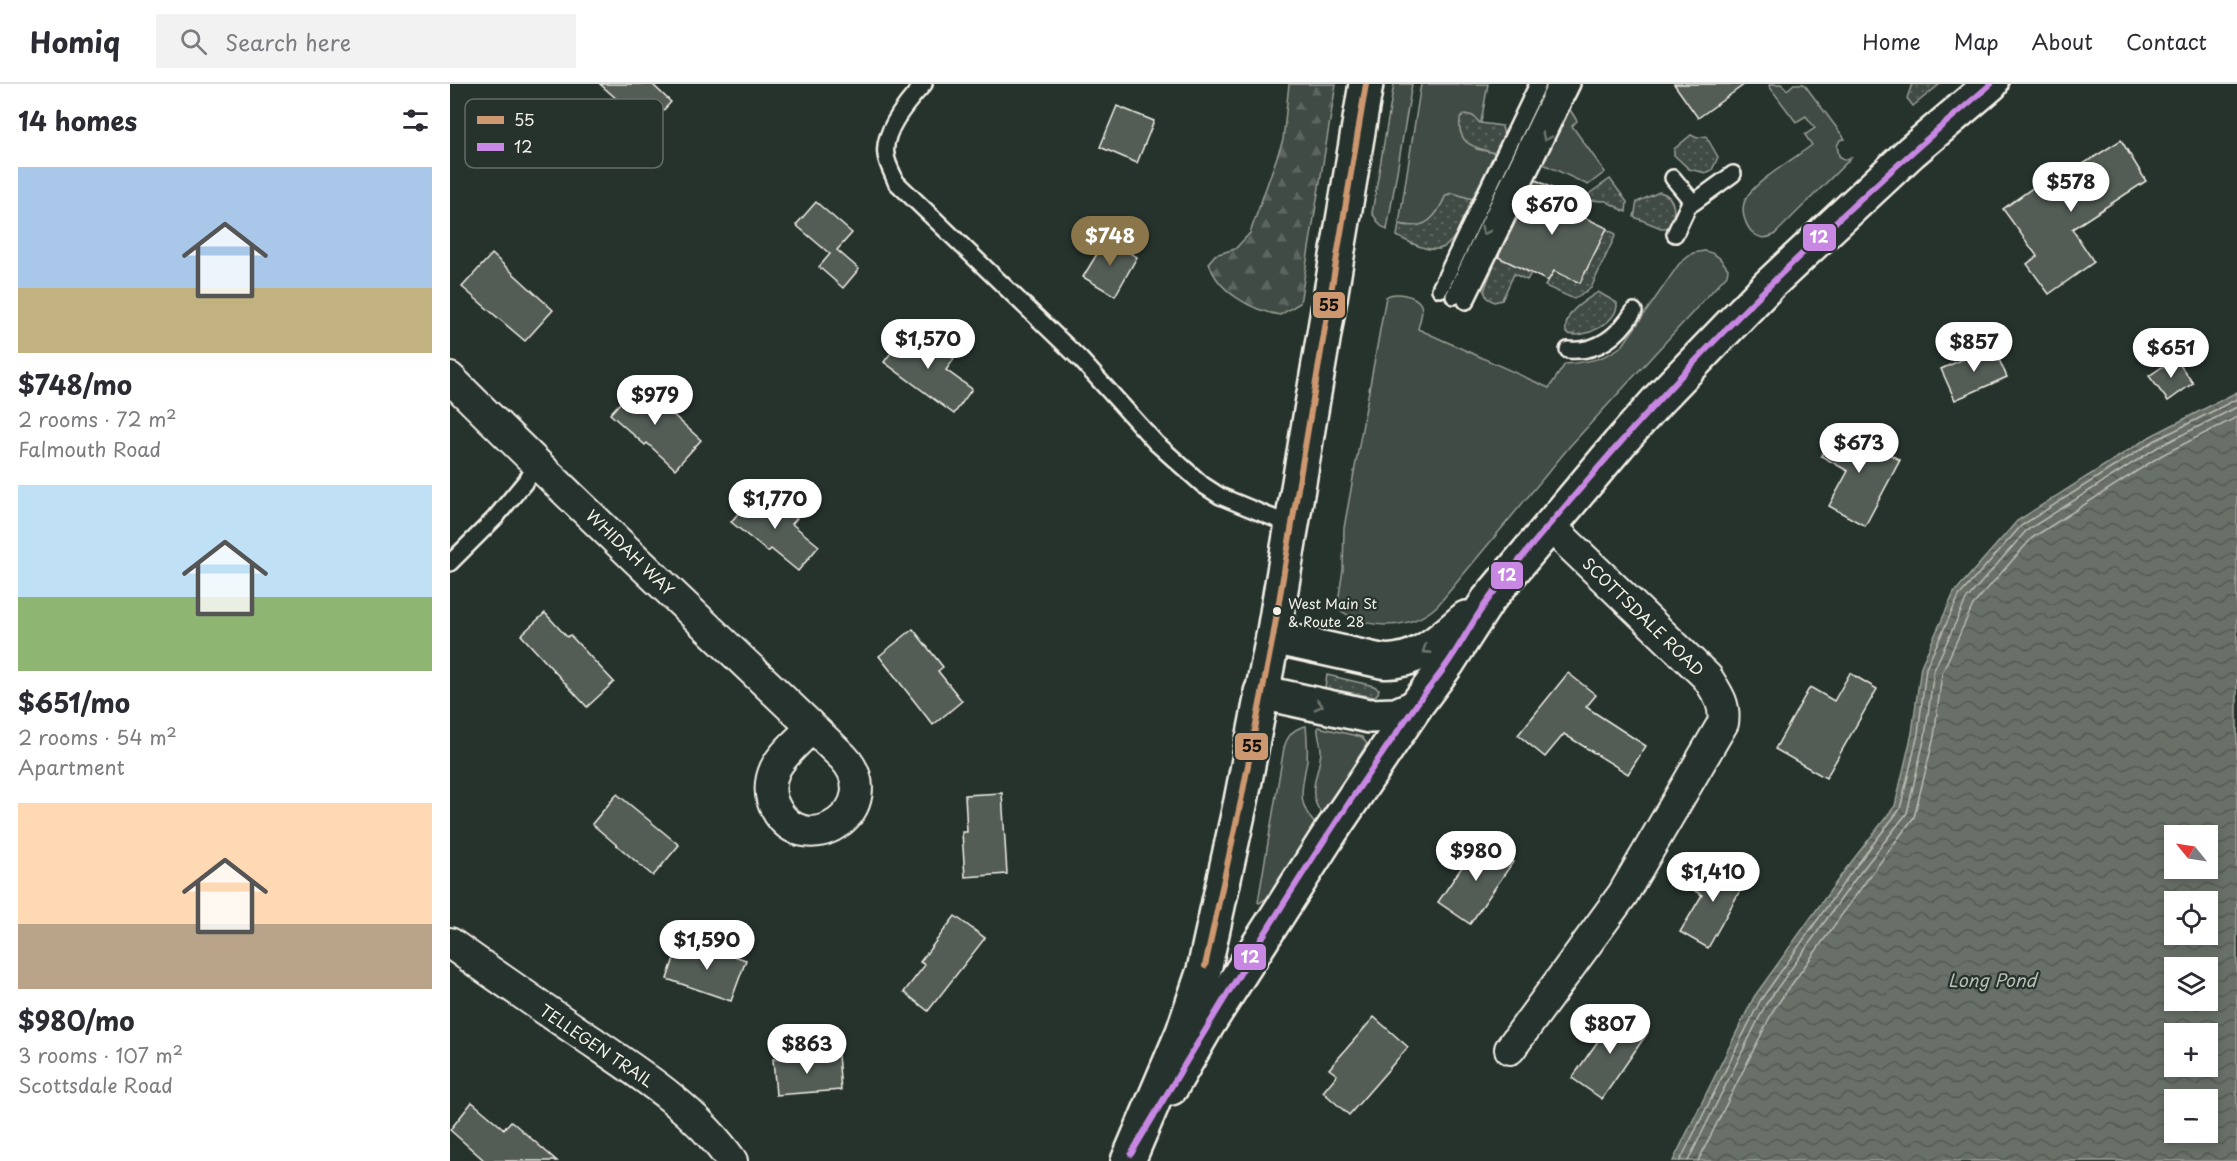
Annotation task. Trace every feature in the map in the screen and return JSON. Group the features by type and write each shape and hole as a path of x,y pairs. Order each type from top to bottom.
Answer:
{"main road":[{"path":"1130,1157 1183,1032 1204,970 1241,801 1273,637 1366,84"},
{"path":"1130,1157 1241,972 1330,833 1415,707 1447,664 1488,600 1549,525 1659,399 1770,284 1911,152 1991,84"},
{"path":"1273,637 1382,661 1396,662 1416,656 1434,645 1488,600"},
{"path":"1262,692 1369,716 1396,715 1415,707"}],"street":[{"name":"WHIDAH WAY","path":"450,378 812,727"},
{"name":"SCOTTSDALE ROAD","path":"1510,1048 1623,894 1723,723 1725,713 1723,704 1707,677 1549,525"},
{"name":"TELLEGEN TRAIL","path":"450,943 661,1088 698,1120 719,1142 732,1161"}],"lane":[{"path":"924,84 906,104 891,128 885,153 896,182 1081,360 1156,443 1203,485 1220,496 1293,526"},
{"path":"1440,289 1538,84"},
{"path":"1556,84 1460,299 1572,84"},
{"path":"1694,203 1732,174"},
{"path":"1673,178 1691,200 1675,234"},
{"path":"1568,350 1586,350 1607,341 1619,332 1634,310"},
{"path":"450,563 495,518 539,465"}],"green space":[{"path":"1289,84 1336,84 1300,303 1280,315 1258,309 1237,298 1219,282 1209,262 1215,255 1235,249 1250,233 1283,140"},
{"path":"1394,84 1412,84 1387,230 1380,225 1372,213"},
{"path":"1421,84 1488,84 1476,149 1495,153 1472,199 1452,193 1446,195 1429,221 1416,226 1408,226 1399,224"},
{"path":"1770,84 1782,84 1787,90 1794,84 1804,84 1845,139 1840,140 1837,146 1839,156 1844,159 1851,158 1774,235 1764,238 1753,233 1747,226 1743,211 1745,200 1778,168 1812,145 1805,135 1815,128 1806,116 1796,122 1769,86"},
{"path":"1912,84 1940,84 1913,106 1907,98"},
{"path":"1569,108 1577,121 1572,126 1605,172 1588,185 1541,163"},
{"path":"1465,114 1473,116 1480,123 1502,126 1504,136 1495,153 1474,147 1464,139 1461,134 1460,119"},
{"path":"1691,135 1697,138 1706,136 1718,157 1712,170 1706,173 1689,169 1674,155 1674,149"},
{"path":"1610,179 1627,202 1626,212 1606,201 1586,200 1590,193"},
{"path":"1659,192 1669,197 1674,207 1673,218 1667,228 1661,228 1634,217 1637,202"},
{"path":"1452,193 1472,199 1459,228 1447,245 1439,249 1429,249 1397,236 1399,224 1416,226 1429,221 1446,195"},
{"path":"1606,229 1616,234 1591,288 1574,299 1545,286 1553,270 1580,283"},
{"path":"1704,251 1721,259 1728,269 1727,275 1570,446 1438,605 1415,620 1389,625 1362,621 1337,608 1343,570 1344,528 1386,297 1400,294 1410,296 1419,302 1422,308 1418,329 1549,388 1565,364 1596,359 1623,345 1679,264 1693,253"},
{"path":"1497,256 1531,273 1527,280 1514,274 1502,300 1494,302 1487,298 1484,291"},
{"path":"1598,292 1617,303 1612,317 1590,332 1573,335 1566,333 1571,313"},
{"path":"1327,675 1374,686 1379,689 1378,693 1374,697 1325,688"},
{"path":"1306,726 1307,756 1302,793 1305,808 1315,824 1269,897 1259,903 1284,748 1292,733"},
{"path":"1318,727 1362,737 1367,744 1322,814 1314,798 1321,750"}],"water":[{"name":"Long Pond","path":"2237,392 2237,1161 1673,1161 1754,997 1845,870 1895,806 1912,733 1921,666 1954,593 2017,521 2151,436"}],"building":[{"path":"600,84 652,84 671,102 663,111 663,99 617,99"},
{"path":"1674,84 1745,84 1698,118"},
{"path":"1117,106 1154,121 1137,163 1100,147"},
{"path":"2121,140 2146,181 2072,229 2094,262 2049,294 2027,264 2037,256 2003,209 2041,182 2045,188"},
{"path":"1536,180 1584,204 1579,215 1607,228 1580,283 1554,271 1548,281 1498,257"},
{"path":"816,202 852,233 837,250 859,269 843,288 819,267 830,254 796,225"},
{"path":"1106,239 1137,257 1115,296 1083,277"},
{"path":"492,254 553,310 525,341 462,287"},
{"path":"910,327 954,359 946,370 972,389 954,414 884,362"},
{"path":"1993,346 2007,377 1955,400 1941,369"},
{"path":"2175,358 2193,383 2168,401 2149,376"},
{"path":"638,383 701,440 675,469 610,414"},
{"path":"1838,426 1900,460 1865,526 1829,506 1848,471 1821,456"},
{"path":"759,488 797,518 792,524 819,546 798,571 771,549 768,552 731,522"},
{"path":"545,613 567,637 570,635 614,682 587,707 521,635"},
{"path":"913,629 943,667 938,671 962,701 933,725 879,656"},
{"path":"1568,673 1596,695 1586,707 1646,746 1628,774 1564,734 1545,757 1518,735"},
{"path":"1850,673 1877,689 1826,778 1775,749 1810,687 1834,701"},
{"path":"1002,793 1007,874 965,877 962,832 967,832 965,795"},
{"path":"617,794 679,845 653,876 592,824"},
{"path":"1481,839 1513,862 1470,924 1438,902"},
{"path":"1713,859 1747,878 1708,948 1680,932 1702,895 1695,891"},
{"path":"955,916 985,938 928,1011 904,992 925,965 920,962"},
{"path":"679,943 699,950 701,945 746,960 731,1001 667,979"},
{"path":"1619,1011 1648,1032 1602,1099 1572,1078"},
{"path":"1374,1017 1408,1047 1349,1115 1323,1092 1337,1075 1329,1069"},
{"path":"838,1055 841,1090 776,1095 773,1059"},
{"path":"472,1102 504,1129 511,1121 557,1161 485,1161 450,1130"}],"transit line":[{"name":"55","path":"1205,966 1241,801 1273,637 1366,84"},
{"name":"12","path":"1131,1154 1233,984 1339,817 1511,570 1633,429 1730,325 1884,177 1991,84"}],"place":[{"name":"West Main St & Route 28","path":"1277,611"}]}
